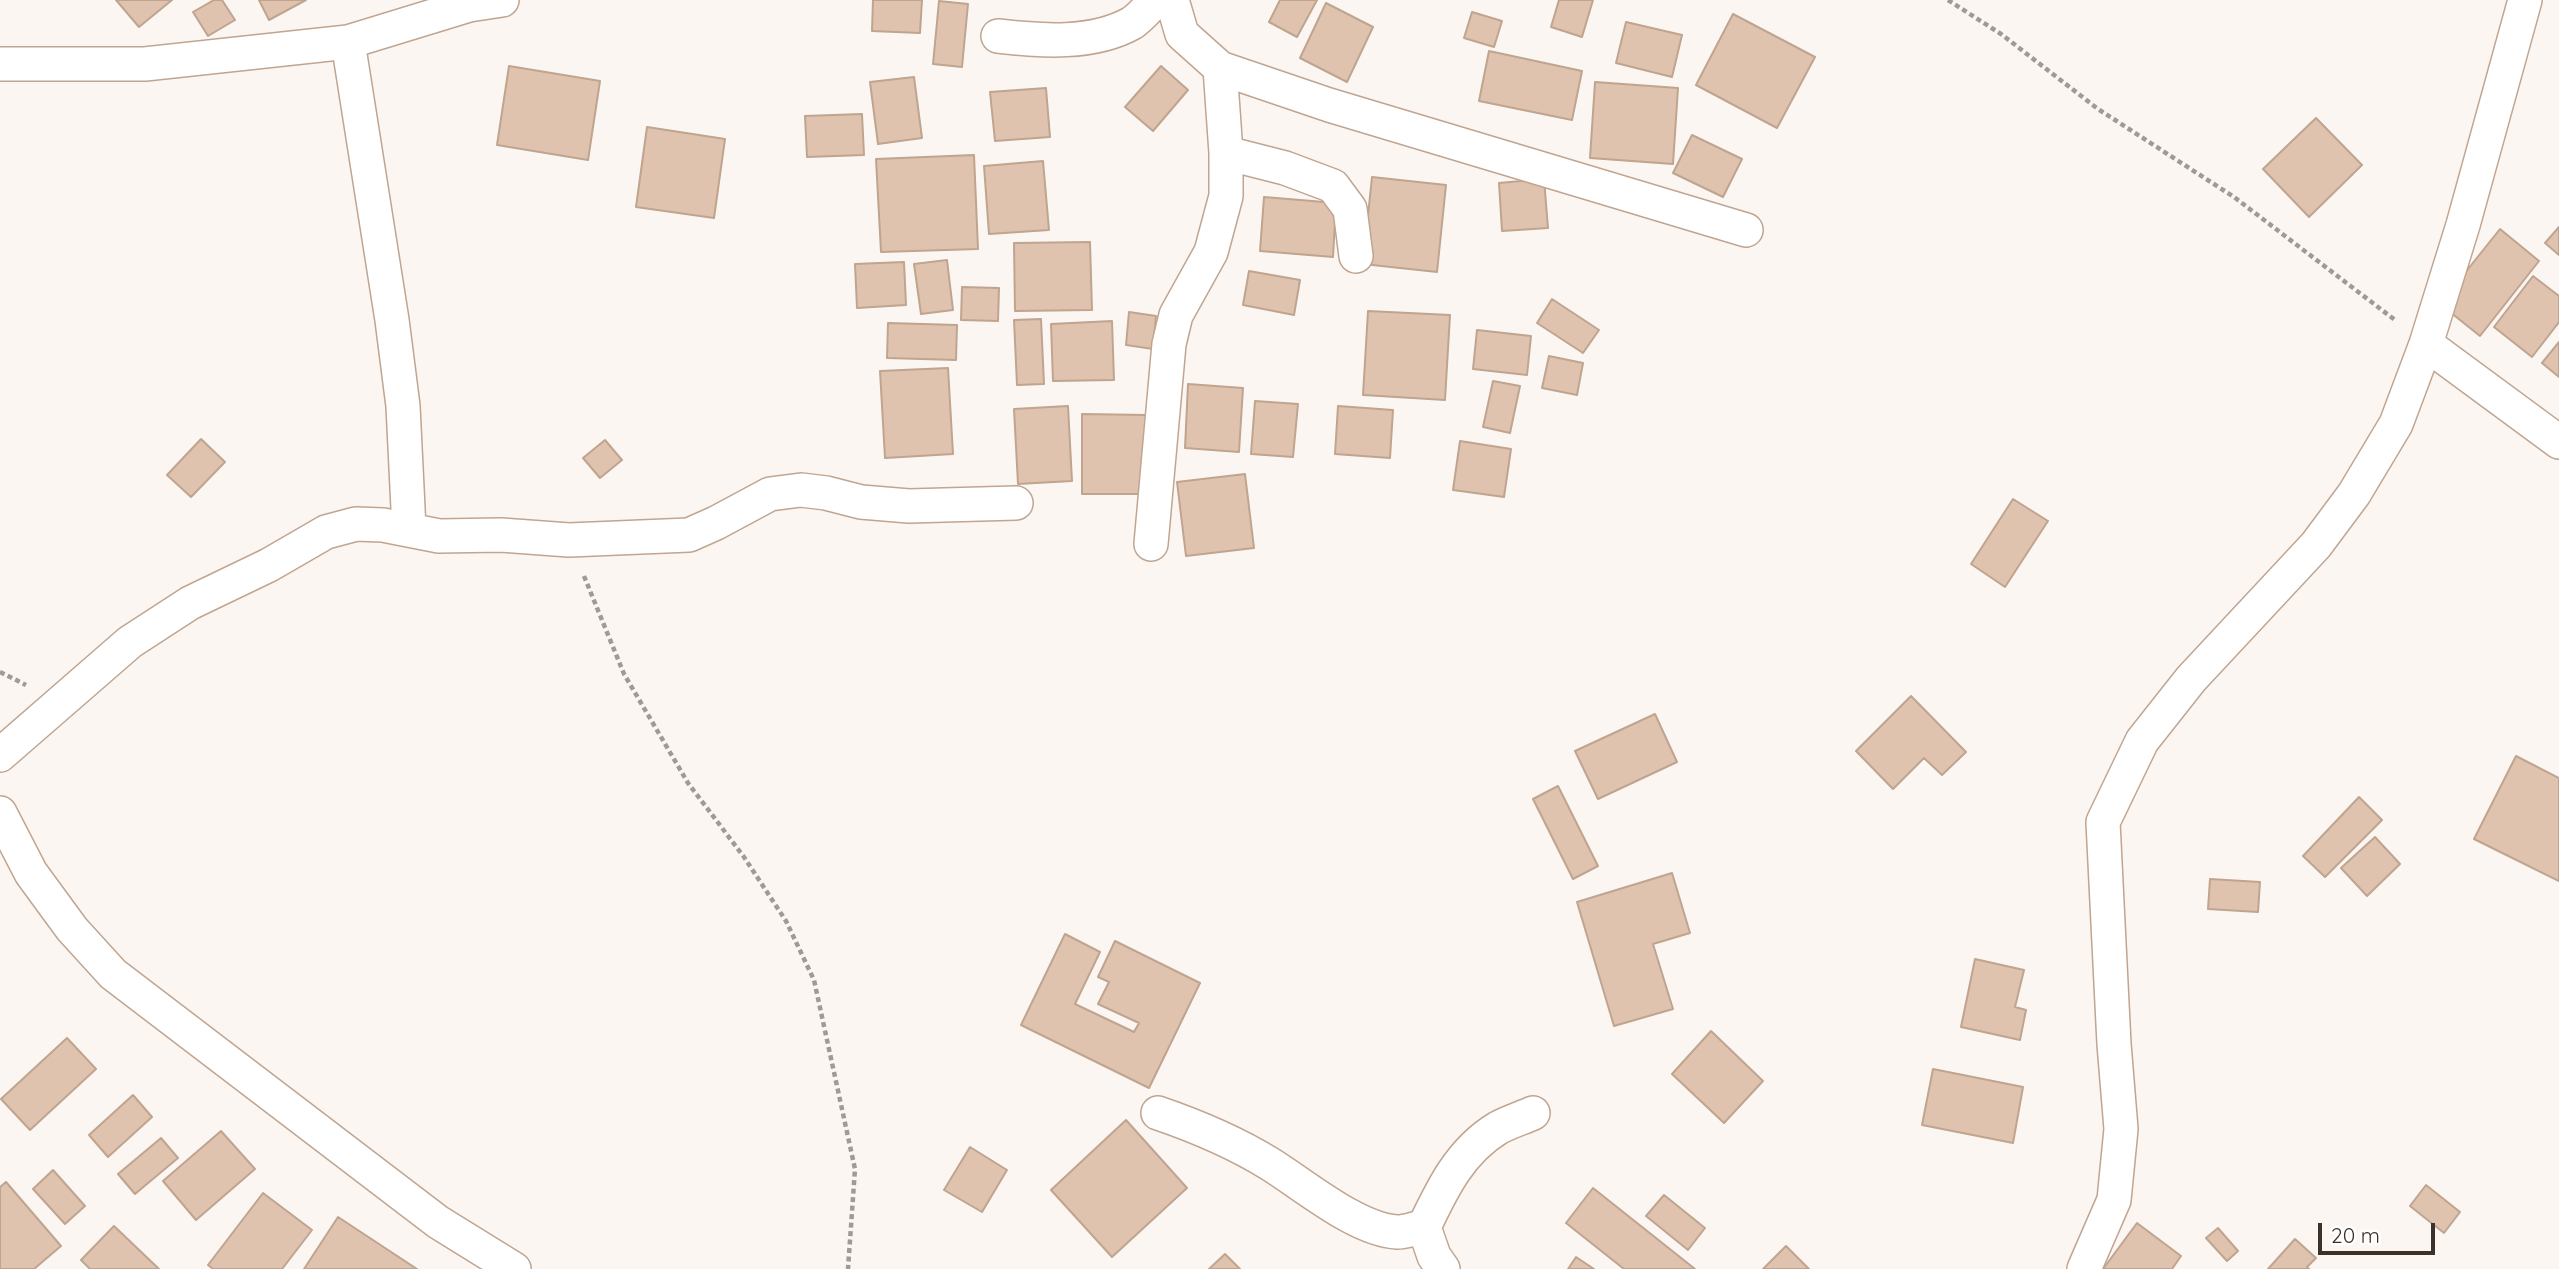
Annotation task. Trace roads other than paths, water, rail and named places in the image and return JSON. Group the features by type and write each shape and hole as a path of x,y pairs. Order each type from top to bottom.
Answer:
{"street":[{"path":"0,64 145,64 348,42 468,2 502,0"},
{"path":"998,36 1037,40 1101,36 1134,22 1156,0"},
{"path":"1172,0 1182,34 1220,68 1329,105 1746,230"},
{"path":"2084,1269 2114,1200 2121,1129 2103,822 2142,741 2241,622 2316,545 2354,494 2396,424 2426,344 2463,225 2525,0"},
{"path":"348,42 403,406 409,529"},
{"path":"1151,544 1169,344 1176,315 1211,252 1226,196 1220,68"},
{"path":"1226,153 1333,186 1350,209 1356,256"},
{"path":"2426,344 2559,442"},
{"path":"0,755 130,642 190,603 269,565 326,532 356,524 409,529 439,536 502,535 569,540 689,535 770,494 801,490 861,502 909,506 1016,503"},
{"path":"0,813 31,873 72,929 113,974 438,1222 514,1269"},
{"path":"1158,1112 1203,1129 1269,1163 1343,1211 1378,1228 1399,1232 1424,1227"},
{"path":"1443,1269 1434,1256 1424,1227 1448,1177 1476,1143 1500,1127 1533,1113"}]}
